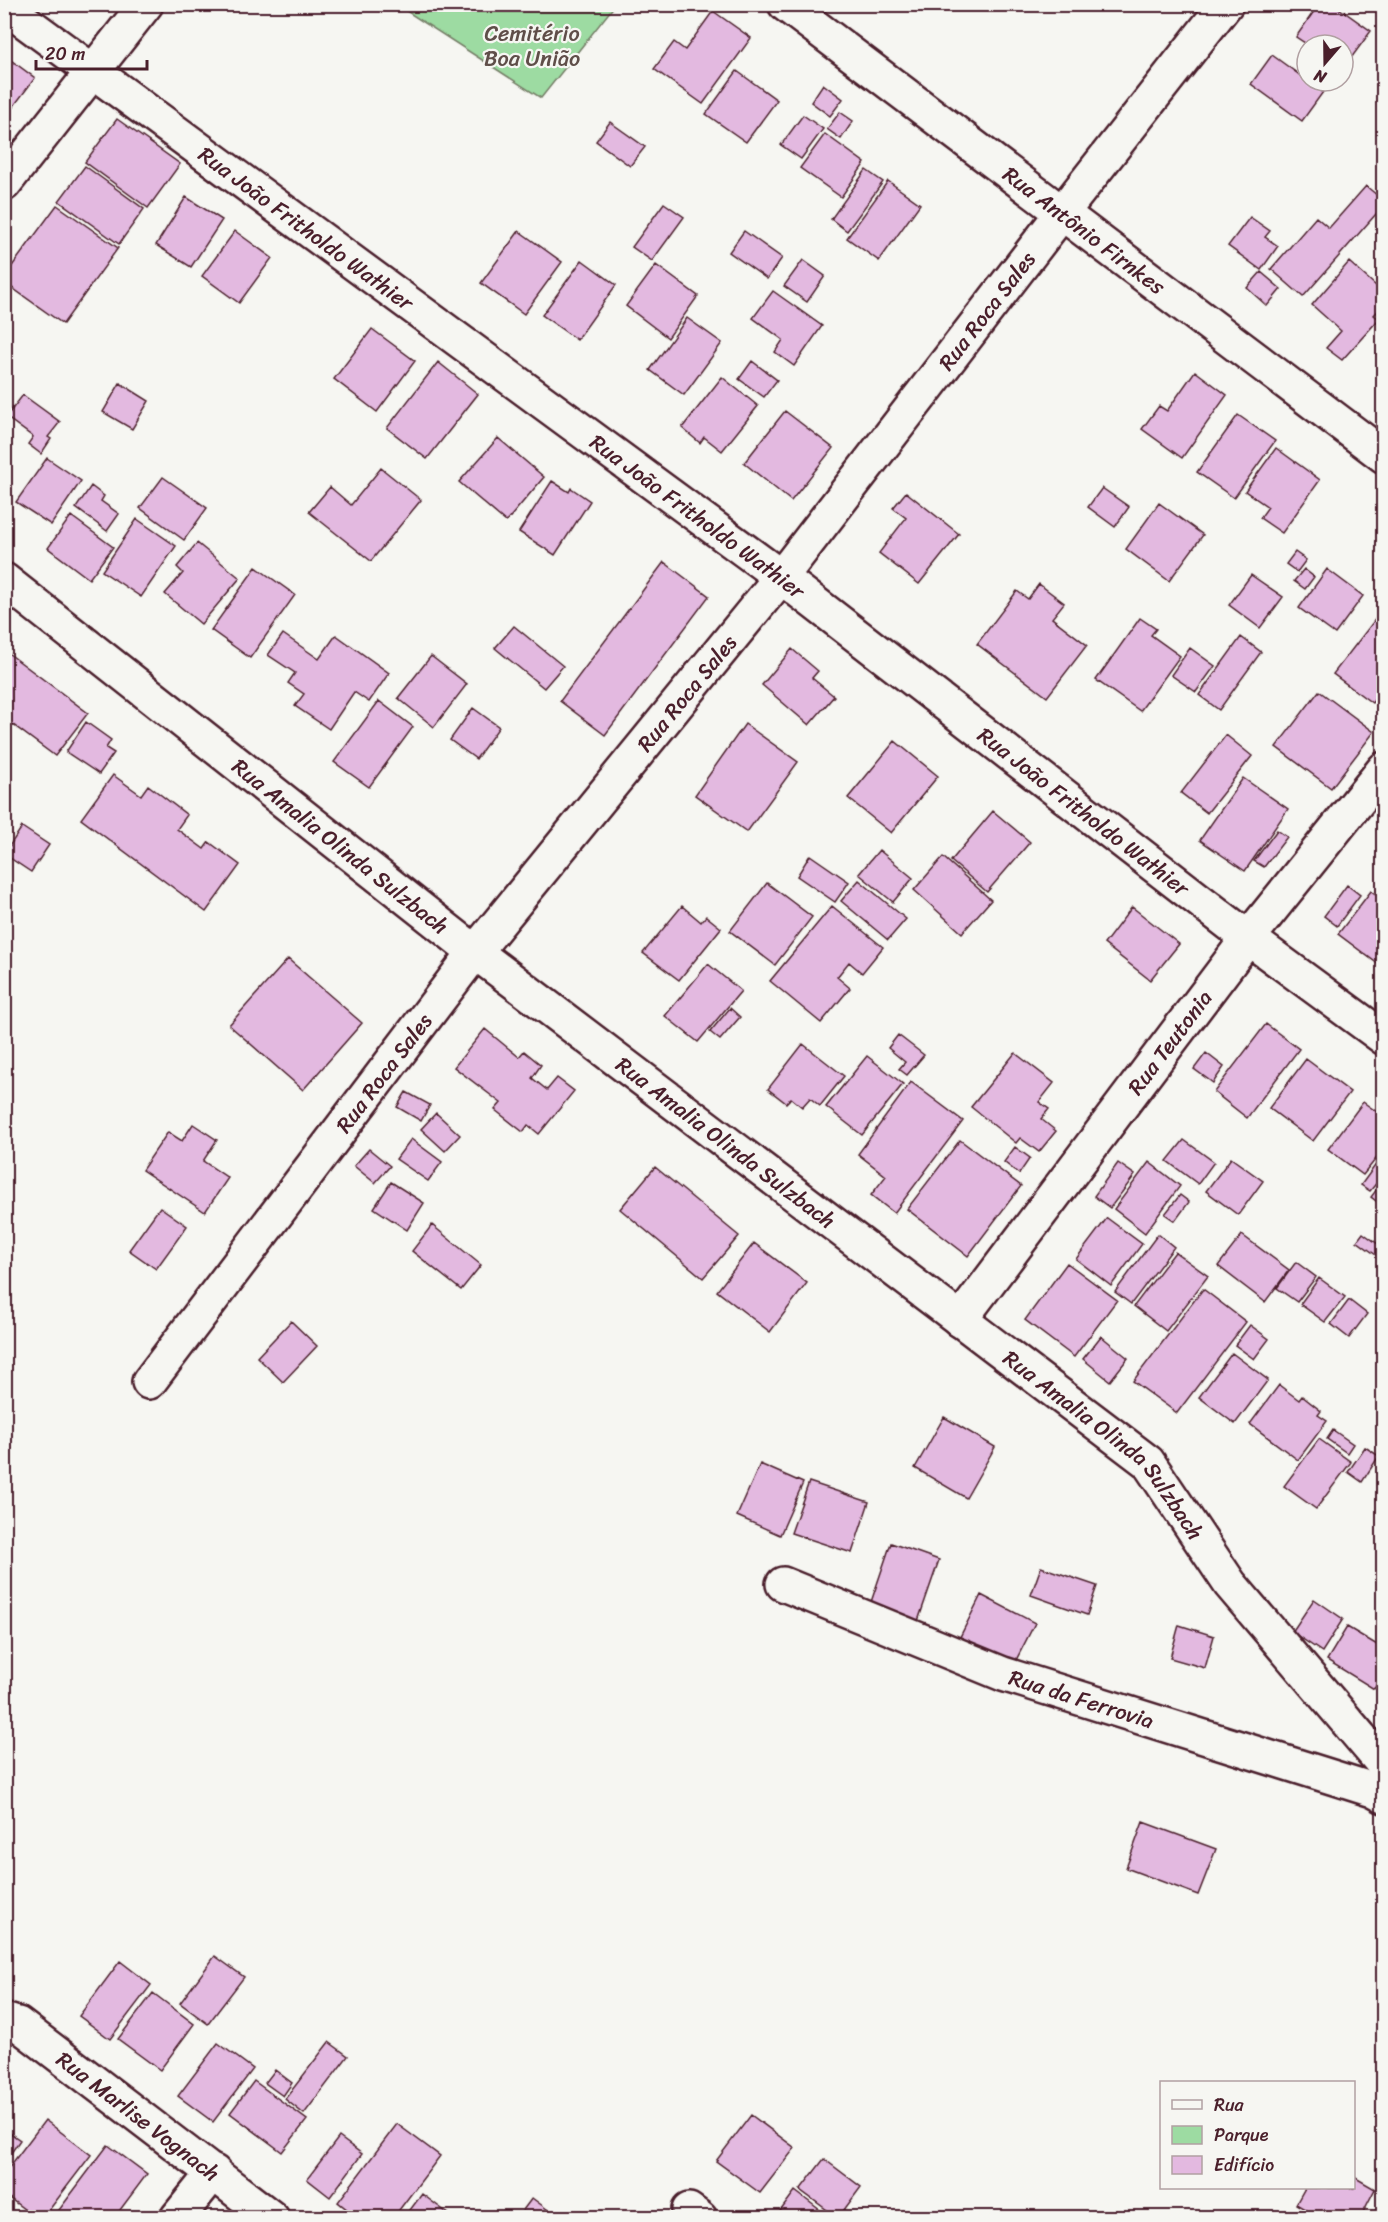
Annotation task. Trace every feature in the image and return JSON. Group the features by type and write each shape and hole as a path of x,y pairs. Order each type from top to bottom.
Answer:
{"street":[{"path":"4,184 146,4"},
{"name":"Rua Antônio Firnkes","path":"785,4 1383,456"},
{"name":"Rua Roca Sales","path":"148,1382 476,952 781,577 1060,214 1226,4"},
{"name":"Rua João Fritholdo Wathier","path":"4,6 781,577 1248,938 1383,1038"},
{"name":"Rua Amalia Olinda Sulzbach","path":"4,580 476,952 1148,1462 1230,1584 1381,1781"},
{"name":"Rua Teutonia","path":"960,1320 1248,938 1383,769"},
{"name":"Rua da Ferrovia","path":"783,1584 1003,1674 1381,1781"},
{"name":"Rua Marlise Vognach","path":"4,2020 18,2024 272,2217"},
{"path":"177,2217 214,2172"}],"green space":[{"name":"Cemitério Boa União","path":"397,5 615,5 541,98"}],"building":[{"path":"1319,4 1333,4 1371,31 1355,53 1355,33 1299,33"},
{"path":"713,11 751,38 703,104 654,69 674,42 685,50"},
{"path":"4,55 35,78 7,115 4,113"},
{"path":"1272,55 1295,72 1295,93 1322,93 1302,121 1251,84"},
{"path":"737,71 777,100 746,142 706,114"},
{"path":"823,84 843,99 830,116 811,102"},
{"path":"840,112 853,121 841,139 827,129"},
{"path":"803,115 823,129 801,159 781,145"},
{"path":"117,119 180,164 148,208 85,162"},
{"path":"610,122 645,147 630,166 596,141"},
{"path":"825,134 865,163 841,197 800,168"},
{"path":"85,166 144,209 119,244 59,201"},
{"path":"866,170 883,182 847,231 831,219"},
{"path":"888,181 920,204 879,261 847,238"},
{"path":"1366,186 1384,201 1384,205 1303,297 1271,269 1316,217 1329,228"},
{"path":"186,197 222,220 191,267 156,245"},
{"path":"664,203 684,217 652,261 632,247"},
{"path":"57,205 118,248 63,324 4,282 4,277"},
{"path":"1250,217 1270,231 1265,237 1278,246 1261,270 1228,246"},
{"path":"235,231 272,258 239,303 202,276"},
{"path":"519,231 562,262 524,314 481,283"},
{"path":"744,231 782,258 767,279 729,252"},
{"path":"582,260 616,285 577,340 542,315"},
{"path":"803,260 825,276 807,302 784,286"},
{"path":"1349,262 1384,293 1384,305 1374,315 1379,319 1342,360 1326,348 1341,331 1312,305"},
{"path":"656,265 698,296 668,338 626,306"},
{"path":"1261,272 1281,289 1267,306 1247,288"},
{"path":"773,291 822,326 794,366 775,352 783,340 753,318"},
{"path":"687,318 722,343 684,395 650,370"},
{"path":"372,329 415,361 377,412 334,379"},
{"path":"752,361 777,380 764,397 739,379"},
{"path":"438,362 478,394 427,459 387,428"},
{"path":"1195,371 1227,395 1182,458 1142,429 1159,406 1167,411"},
{"path":"722,377 758,406 722,451 704,437 700,443 682,428"},
{"path":"120,383 149,401 132,429 103,412"},
{"path":"23,395 60,422 48,437 51,439 41,454 28,444 33,437 6,417"},
{"path":"785,411 833,448 791,501 744,463"},
{"path":"1238,415 1275,441 1234,498 1197,472"},
{"path":"498,438 544,477 506,522 459,482"},
{"path":"1276,448 1320,480 1282,533 1260,518 1268,507 1245,491"},
{"path":"47,458 81,481 51,525 16,502"},
{"path":"381,468 421,500 371,561 309,512 330,487 351,505"},
{"path":"163,477 207,508 184,540 140,508"},
{"path":"552,481 569,492 571,488 590,501 555,555 519,532"},
{"path":"91,486 104,496 101,501 119,514 107,531 76,508"},
{"path":"1102,488 1129,507 1115,527 1088,507"},
{"path":"906,492 959,534 919,584 879,553 906,518 893,508"},
{"path":"1159,503 1203,535 1169,581 1126,549"},
{"path":"71,516 113,547 89,579 48,548"},
{"path":"137,519 176,546 141,597 102,571"},
{"path":"197,543 240,578 201,624 165,594 183,573 177,567"},
{"path":"1295,552 1306,560 1297,572 1286,564"},
{"path":"664,562 709,596 605,735 560,701"},
{"path":"256,567 295,595 250,658 211,630"},
{"path":"1304,569 1314,577 1305,589 1294,581"},
{"path":"1327,569 1363,596 1335,634 1299,608"},
{"path":"1251,575 1283,597 1260,628 1229,605"},
{"path":"1039,584 1064,603 1052,618 1087,645 1047,697 977,644 1017,591 1028,599"},
{"path":"1384,608 1384,687 1372,703 1333,674"},
{"path":"1140,618 1156,629 1151,635 1180,656 1140,711 1096,680"},
{"path":"514,626 563,666 544,688 495,648"},
{"path":"283,634 319,659 336,635 389,673 369,702 354,692 329,729 295,706 304,694 288,683 295,673 268,655"},
{"path":"1241,637 1261,652 1219,710 1199,695"},
{"path":"1190,648 1215,666 1196,692 1171,675"},
{"path":"792,649 818,671 812,678 834,696 809,725 762,685"},
{"path":"4,650 88,713 55,756 4,718"},
{"path":"431,656 467,684 434,727 398,698"},
{"path":"1319,691 1374,732 1331,788 1276,747"},
{"path":"379,701 413,727 369,787 334,762"},
{"path":"473,708 499,727 476,759 450,740"},
{"path":"86,722 111,740 106,748 114,753 99,774 66,752"},
{"path":"745,724 798,762 747,832 695,795"},
{"path":"1226,735 1252,756 1207,813 1181,793"},
{"path":"895,741 938,776 891,833 848,798"},
{"path":"113,775 141,795 148,785 187,815 177,829 204,849 209,842 240,865 206,912 81,819"},
{"path":"1243,778 1288,809 1245,871 1200,840"},
{"path":"993,811 1030,842 987,892 951,861"},
{"path":"22,827 49,845 31,872 4,854"},
{"path":"1277,830 1287,837 1264,867 1254,861"},
{"path":"879,850 913,878 893,902 859,874"},
{"path":"810,855 849,882 835,902 797,876"},
{"path":"943,857 991,900 962,933 914,890"},
{"path":"859,880 906,919 888,940 841,901"},
{"path":"767,883 812,917 775,965 730,931"},
{"path":"1347,885 1360,895 1337,926 1324,916"},
{"path":"1371,891 1384,900 1382,967 1338,934"},
{"path":"682,906 701,922 706,916 721,928 679,980 643,953"},
{"path":"832,906 883,947 862,973 849,962 837,977 850,988 821,1023 770,981"},
{"path":"1132,907 1179,944 1150,980 1104,944"},
{"path":"288,959 362,1023 303,1090 229,1025"},
{"path":"708,964 741,991 698,1042 665,1016"},
{"path":"730,1008 740,1017 720,1040 710,1032"},
{"path":"1266,1024 1299,1049 1247,1118 1214,1092"},
{"path":"485,1029 519,1057 524,1051 541,1065 532,1078 547,1090 557,1078 574,1091 539,1134 528,1125 523,1132 495,1110 501,1103 454,1067"},
{"path":"898,1035 924,1055 907,1075 899,1069 905,1062 888,1048"},
{"path":"803,1044 844,1076 820,1106 810,1098 802,1107 791,1098 786,1103 768,1089"},
{"path":"1015,1053 1054,1083 1039,1102 1049,1109 1041,1119 1056,1131 1039,1152 1020,1138 1016,1143 971,1107"},
{"path":"1206,1053 1224,1067 1213,1083 1194,1069"},
{"path":"867,1056 903,1084 862,1135 826,1107"},
{"path":"1306,1059 1350,1092 1313,1141 1269,1108"},
{"path":"911,1082 963,1121 894,1213 871,1195 886,1176 858,1154"},
{"path":"406,1092 430,1105 421,1121 397,1107"},
{"path":"1363,1102 1384,1117 1384,1149 1363,1175 1328,1149"},
{"path":"436,1113 460,1135 445,1151 421,1129"},
{"path":"193,1124 217,1140 203,1161 228,1178 205,1212 142,1170 168,1132 182,1141"},
{"path":"411,1139 442,1162 428,1181 396,1159"},
{"path":"960,1140 1021,1186 968,1256 907,1209"},
{"path":"1184,1140 1214,1162 1198,1184 1167,1161"},
{"path":"1015,1147 1030,1158 1019,1174 1004,1162"},
{"path":"369,1149 390,1166 375,1183 354,1166"},
{"path":"1231,1158 1263,1181 1238,1215 1206,1191"},
{"path":"1149,1162 1180,1186 1145,1233 1114,1209"},
{"path":"1118,1163 1135,1175 1110,1208 1094,1196"},
{"path":"1377,1163 1384,1168 1384,1174 1370,1191 1361,1185"},
{"path":"655,1167 739,1236 703,1278 620,1209"},
{"path":"1384,1180 1384,1207 1371,1197"},
{"path":"391,1182 424,1203 407,1230 374,1208"},
{"path":"1180,1195 1189,1202 1175,1221 1165,1214"},
{"path":"160,1207 187,1226 156,1269 129,1250"},
{"path":"1107,1218 1142,1244 1111,1286 1076,1259"},
{"path":"432,1225 481,1265 461,1290 412,1251"},
{"path":"1363,1233 1382,1247 1376,1255 1357,1241"},
{"path":"1158,1234 1174,1247 1131,1304 1115,1292"},
{"path":"1242,1235 1289,1270 1265,1302 1218,1266"},
{"path":"754,1243 807,1283 770,1332 717,1291"},
{"path":"1175,1252 1208,1276 1166,1331 1134,1306"},
{"path":"1296,1262 1316,1277 1297,1302 1277,1288"},
{"path":"1067,1263 1117,1300 1074,1357 1025,1320"},
{"path":"1319,1278 1345,1297 1325,1322 1300,1304"},
{"path":"1203,1289 1246,1322 1177,1413 1133,1381"},
{"path":"1349,1300 1367,1314 1349,1338 1331,1324"},
{"path":"291,1321 317,1346 283,1382 257,1357"},
{"path":"1250,1325 1269,1339 1254,1359 1235,1345"},
{"path":"1101,1336 1128,1358 1110,1381 1083,1359"},
{"path":"1232,1353 1268,1380 1235,1424 1199,1397"},
{"path":"1279,1385 1299,1400 1302,1396 1321,1411 1318,1415 1327,1421 1298,1460 1250,1424"},
{"path":"944,1417 995,1447 966,1498 915,1468"},
{"path":"1333,1430 1353,1444 1347,1453 1327,1439"},
{"path":"1319,1439 1351,1462 1316,1509 1284,1486"},
{"path":"1365,1447 1379,1456 1362,1482 1348,1472"},
{"path":"760,1464 803,1483 780,1535 737,1516"},
{"path":"809,1482 869,1502 852,1553 791,1533"},
{"path":"891,1543 939,1560 918,1621 870,1605"},
{"path":"1041,1567 1097,1586 1087,1615 1031,1595"},
{"path":"981,1595 1035,1623 1013,1666 959,1639"},
{"path":"1314,1599 1343,1619 1322,1652 1292,1632"},
{"path":"1179,1625 1214,1636 1205,1668 1170,1658"},
{"path":"1347,1627 1384,1649 1384,1675 1374,1689 1327,1660"},
{"path":"1143,1822 1216,1849 1198,1895 1126,1868"},
{"path":"215,1956 244,1977 208,2024 180,2003"},
{"path":"120,1961 151,1985 110,2039 79,2016"},
{"path":"153,1993 194,2024 160,2070 118,2039"},
{"path":"329,2042 348,2056 304,2114 285,2099"},
{"path":"218,2043 253,2069 213,2122 178,2096"},
{"path":"275,2070 292,2083 283,2096 265,2083"},
{"path":"254,2081 307,2120 282,2152 230,2113"},
{"path":"751,2115 795,2148 760,2193 716,2161"},
{"path":"45,2120 91,2155 43,2218 36,2218 4,2194 4,2174"},
{"path":"397,2124 440,2156 393,2218 358,2218 338,2202"},
{"path":"4,2129 20,2140 4,2163"},
{"path":"339,2137 362,2154 330,2197 307,2179"},
{"path":"108,2145 147,2174 114,2218 53,2218"},
{"path":"824,2159 861,2187 838,2218 800,2190"},
{"path":"1355,2178 1375,2189 1360,2218 1320,2218 1296,2204 1304,2189 1355,2189"},
{"path":"795,2191 829,2217 775,2218"},
{"path":"422,2194 454,2218 404,2218"},
{"path":"532,2198 559,2218 517,2218"}]}
